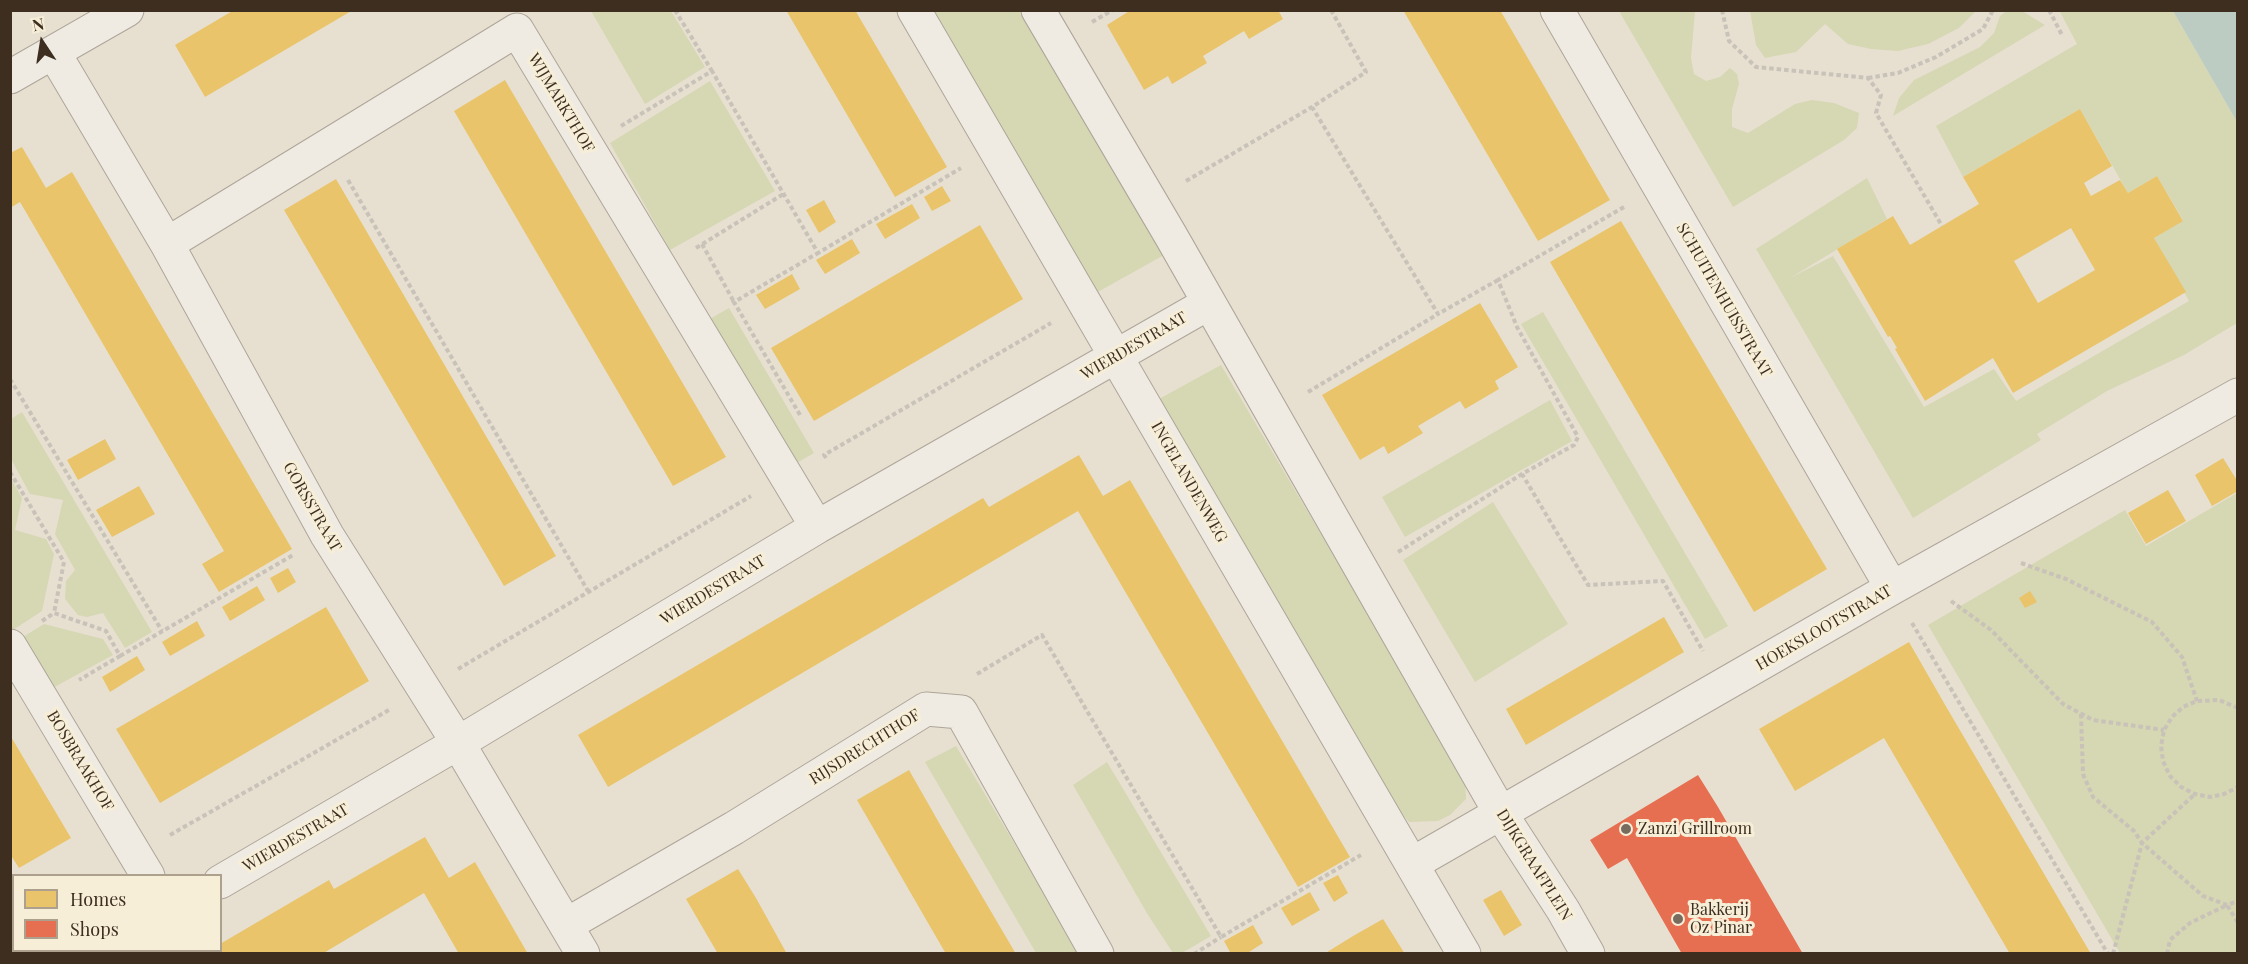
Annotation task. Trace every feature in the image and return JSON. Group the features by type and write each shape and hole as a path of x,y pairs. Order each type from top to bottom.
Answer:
{"street":[{"path":"10,77 127,10"},
{"name":"INGELANDENWEG","path":"914,10 1464,954"},
{"path":"1038,10 1364,574"},
{"name":"SCHUITENHUISSTRAAT","path":"1557,10 1892,588"},
{"name":"WIJMARKTHOF","path":"167,244 517,30 817,527"},
{"name":"GORSSTRAAT","path":"54,53 167,244 327,535 458,743 583,954"},
{"name":"WIERDESTRAAT","path":"222,881 458,743 817,527 1209,303"},
{"name":"HOEKSLOOTSTRAAT","path":"1412,864 1892,588 2238,395"},
{"name":"DIJKGRAAFPLEIN","path":"1364,574 1501,814 1563,910 1588,954"},
{"name":"BOSBRAAKHOF","path":"10,646 147,874"},
{"name":"RIJSDRECHTHOF","path":"566,925 734,828 926,709 950,711"},
{"path":"950,711 962,712 1097,954"}],"path":[{"path":"675,10 785,193 818,253"},
{"path":"1150,202 1312,107 1366,72 1331,10"},
{"path":"1722,10 1729,41 1756,67 1868,78 1898,73 1936,57 1983,29 1993,10"},
{"path":"2049,10 2062,35"},
{"path":"587,147 712,71"},
{"path":"1868,78 1881,95 1876,113 1942,226"},
{"path":"1312,107 1438,315"},
{"path":"328,145 588,591"},
{"path":"734,302 995,148"},
{"path":"1272,414 1659,187"},
{"path":"662,269 785,193"},
{"path":"702,244 806,424"},
{"path":"1364,574 1522,474 1574,445 1578,437 1517,327 1498,280"},
{"path":"164,826 170,836 1085,303"},
{"path":"10,379 162,631"},
{"path":"818,445 824,455"},
{"path":"10,472 64,562 54,613 106,631 120,656"},
{"path":"1522,474 1588,585 1663,581 1723,687"},
{"path":"43,700 327,535"},
{"path":"1970,546 2066,579 2152,622 2182,657 2197,701"},
{"path":"1892,588 1955,602 1991,630 2063,704 2081,714 2093,720 2164,730"},
{"path":"1892,588 2111,954"},
{"path":"950,711 966,680 1042,635 1221,937"},
{"path":"78,681 84,690"},
{"path":"2237,788 2217,795 2195,794 2181,787 2170,776 2163,761 2161,746 2164,730 2172,717 2183,707 2197,701 2219,700 2238,708"},
{"path":"2081,714 2083,774 2093,797 2134,831 2142,843 2203,896 2227,906 2238,923"},
{"path":"2111,954 2142,843 2195,794"},
{"path":"1194,954 1395,835"},
{"path":"2167,954 2170,940 2190,923 2238,902"}],"green space":[{"path":"1750,10 1976,11 1959,28 1928,44 1898,51 1848,44 1825,24 1796,52 1765,58 1756,45"},
{"path":"2059,10 2173,11 2237,122 2237,323 2184,355 2107,391 2037,434 2041,440 1913,518 1756,249 1867,178 1887,219 1790,278 1833,256 1924,407 1994,369 2016,401 2189,301 2154,238 2183,220 2157,176 2128,193 2080,109 1963,177 1936,126 2077,44"},
{"path":"591,11 671,11 705,67 645,104"},
{"path":"932,11 1019,11 1164,255 1096,293"},
{"path":"1619,11 1695,11 1691,58 1694,74 1706,81 1720,77 1730,68 1737,74 1739,84 1732,109 1732,127 1748,133 1795,104 1812,100 1834,103 1859,113 1857,128 1844,140 1733,207"},
{"path":"2006,11 2022,11 2045,25 1893,116 1899,98 1914,80 1980,47 1994,33 2000,16"},
{"path":"710,81 775,191 670,250 610,143"},
{"path":"729,308 814,453 795,464 708,320"},
{"path":"1543,312 1728,626 1705,639 1521,324"},
{"path":"1221,365 1465,778 1466,799 1450,815 1438,821 1409,822 1399,810 1159,399"},
{"path":"1550,400 1572,441 1405,537 1382,497"},
{"path":"22,412 152,632 125,648 103,613 87,617 78,615 65,599 66,581 75,570 55,534 63,500 30,494 11,459 11,419"},
{"path":"11,479 22,498 15,530 46,539 54,554 42,611 13,630 10,626"},
{"path":"2237,493 2237,953 2120,953 1928,625 2125,510 2146,546"},
{"path":"1493,502 1568,624 1475,682 1403,560"},
{"path":"44,624 103,639 113,655 49,690 18,640"},
{"path":"956,746 1080,953 1036,953 925,762"},
{"path":"1107,762 1211,936 1182,953 1173,953 1148,915 1073,785"}],"shaded area":[{"path":"2173,11 2237,11 2237,122"}],"building: Homes":[{"path":"234,10 353,10 205,97 175,45"},
{"path":"786,10 855,10 947,167 895,197"},
{"path":"1131,10 1278,10 1283,19 1249,39 1244,31 1203,56 1207,63 1172,84 1168,76 1144,90 1107,25"},
{"path":"1403,10 1500,10 1610,200 1538,241"},
{"path":"505,80 726,457 673,486 454,111"},
{"path":"2080,109 2112,166 2084,183 2091,196 2120,180 2128,193 2157,176 2183,221 2154,238 2186,292 2013,393 1993,358 1925,401 1895,349 1897,348 1890,336 1888,337 1837,249 1893,216 1910,245 1979,204 1963,177","holes":["2071,228 2095,270 2038,303 2014,261"]},
{"path":"22,147 46,188 72,172 292,549 219,592 202,564 224,551 20,202 10,208 10,153"},
{"path":"336,179 556,556 504,586 284,210"},
{"path":"942,186 951,201 932,211 924,197"},
{"path":"824,200 836,222 819,233 806,210"},
{"path":"912,204 920,218 885,239 876,224"},
{"path":"1621,221 1827,569 1754,612 1550,262"},
{"path":"980,225 1023,299 814,421 771,348"},
{"path":"852,239 860,253 825,274 816,260"},
{"path":"792,274 800,289 765,309 756,295"},
{"path":"1480,303 1518,367 1495,381 1499,389 1465,409 1460,401 1418,426 1423,433 1388,454 1384,446 1360,460 1322,395"},
{"path":"105,439 116,459 78,480 67,460"},
{"path":"1079,455 1103,496 1130,480 1350,857 1298,887 1078,511 608,787 578,735 983,498 989,507"},
{"path":"2223,458 2238,482 2238,491 2212,506 2195,475"},
{"path":"139,486 155,514 112,537 96,510"},
{"path":"2168,490 2186,521 2146,544 2128,513"},
{"path":"288,568 296,582 278,593 270,578"},
{"path":"257,586 265,600 230,621 222,607"},
{"path":"2030,591 2037,602 2025,608 2019,598"},
{"path":"326,607 369,681 160,803 116,729"},
{"path":"1664,617 1684,652 1526,745 1506,709"},
{"path":"197,621 205,636 170,656 162,642"},
{"path":"1909,642 2091,954 2010,954 1884,738 1795,791 1759,729"},
{"path":"137,656 145,670 110,692 102,677"},
{"path":"10,735 71,838 19,868 10,854"},
{"path":"909,770 1016,954 946,954 857,800"},
{"path":"425,837 449,878 475,862 528,954 459,954 424,893 322,954 203,954 222,952 222,943 329,880 334,889"},
{"path":"738,869 787,954 718,954 686,899"},
{"path":"1338,875 1348,893 1334,902 1323,883"},
{"path":"1501,890 1522,925 1504,936 1483,900"},
{"path":"1310,892 1320,910 1292,926 1281,908"},
{"path":"1383,919 1405,954 1324,954 1353,936"},
{"path":"1253,925 1263,943 1246,954 1231,954 1224,941"}],"building: Shops":[{"path":"1698,775 1803,954 1682,954 1627,858 1608,869 1590,840"}],"place":[{"name":"Zanzi Grillroom","path":"1626,829"},
{"name":"Bakkerij Oz Pinar","path":"1678,919"}]}
